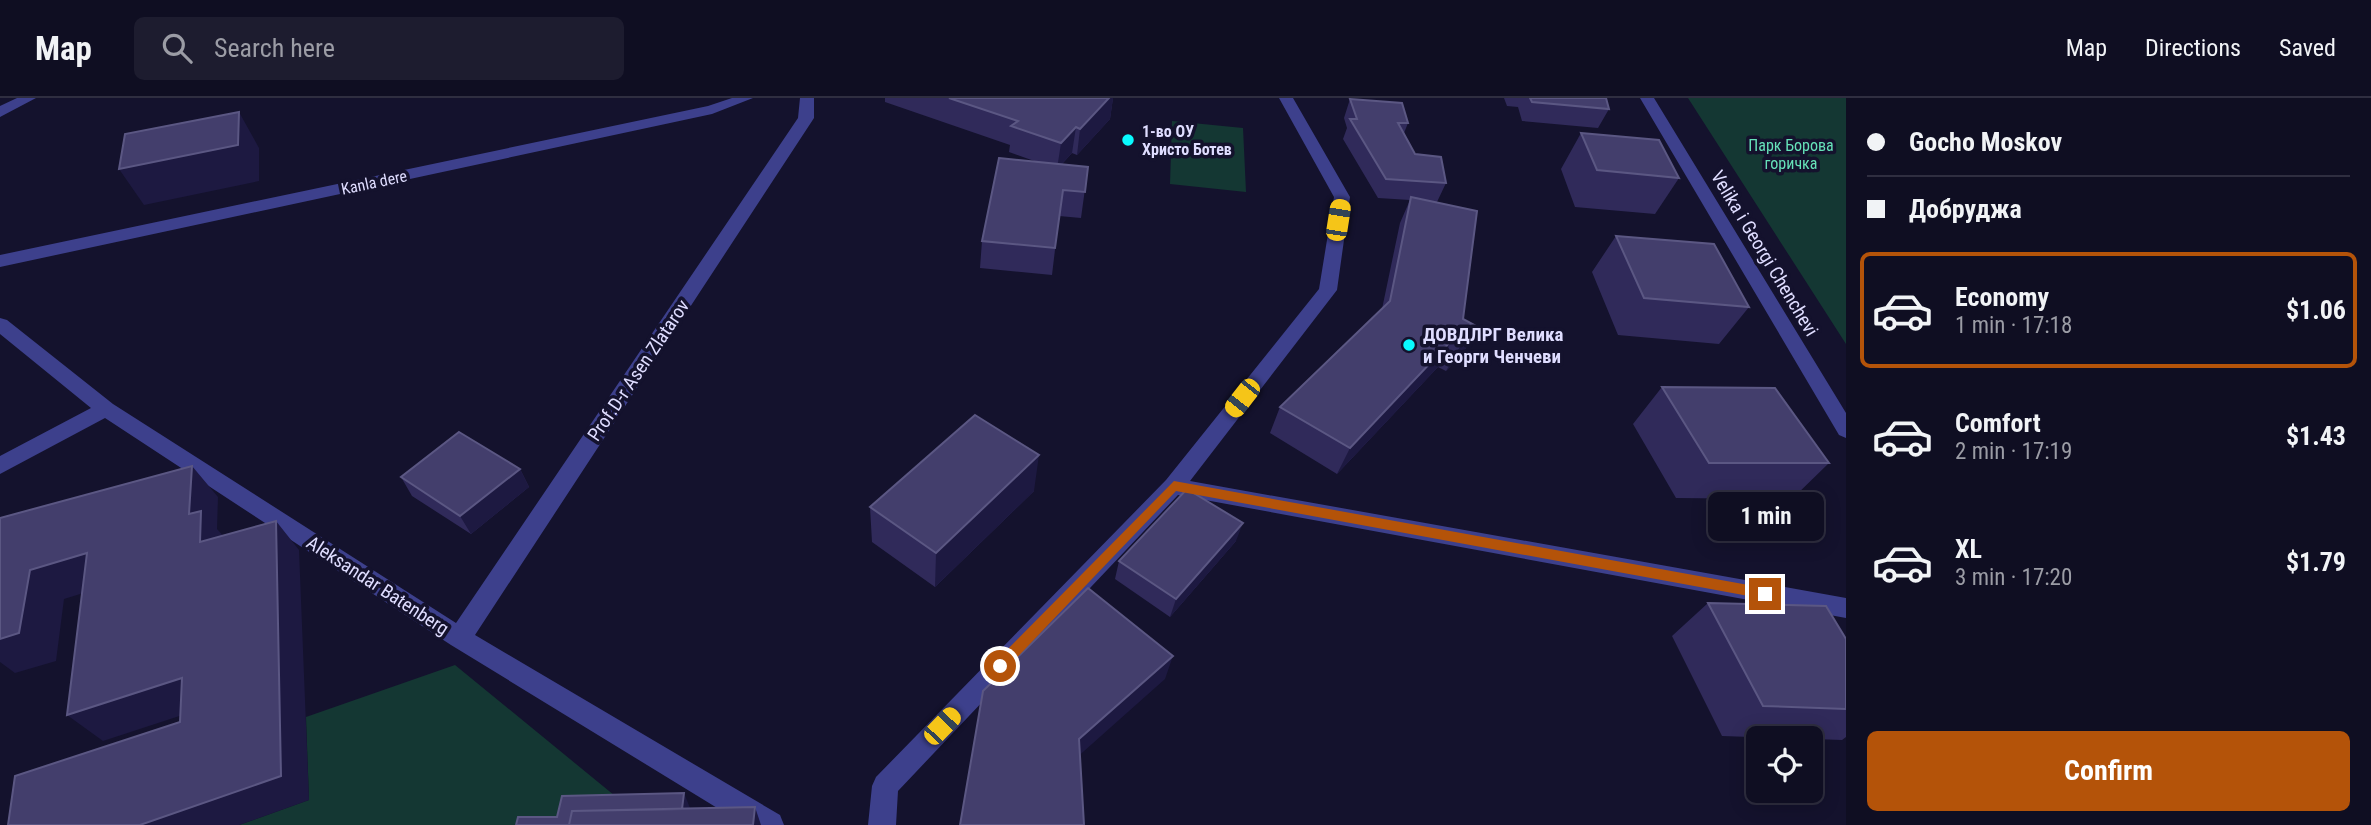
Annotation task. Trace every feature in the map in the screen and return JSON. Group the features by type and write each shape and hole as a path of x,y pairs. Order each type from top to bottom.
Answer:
{"street":[{"path":"0,112 29,98"},
{"name":"Kanla dere","path":"0,261 699,113 746,98"},
{"name":"Prof.D-r Asen Zlatarov","path":"459,638 806,118 807,98"},
{"path":"882,825 885,786 1174,486 1328,290 1342,197 1286,98"},
{"name":"Velika i Georgi Chenchevi","path":"1647,98 1846,430"},
{"name":"Aleksandar Batenberg","path":"0,324 106,409 459,638 770,825"},
{"path":"0,466 106,409"},
{"path":"1174,486 1846,608"}],"green space":[{"name":"Парк Борова горичка","path":"1688,98 1846,98 1846,344"},
{"path":"1172,121 1243,128 1246,192 1170,184"},
{"path":"455,665 631,809 569,825 239,825 309,800 306,717"}],"building":[{"path":"949,98 1109,98 1080,129 1076,127 1061,143 1011,126 1018,121"},
{"path":"1530,98 1606,98 1609,109 1532,102"},
{"path":"1350,99 1402,103 1408,123 1398,123 1415,154 1441,157 1446,183 1386,179 1350,119 1357,119"},
{"path":"239,112 238,145 119,169 125,134"},
{"path":"1581,133 1659,140 1679,178 1597,170"},
{"path":"999,158 1088,167 1085,192 1063,190 1055,248 982,241"},
{"path":"1411,197 1477,211 1463,319 1478,327 1461,345 1452,340 1350,448 1280,407 1390,301"},
{"path":"1616,236 1714,244 1749,307 1644,298"},
{"path":"1662,387 1775,388 1829,463 1709,463"},
{"path":"975,415 1039,455 936,553 870,507"},
{"path":"459,432 520,469 460,516 401,477"},
{"path":"192,466 189,514 201,511 200,542 276,521 281,776 140,825 8,825 15,776 180,722 182,678 67,715 87,553 30,570 19,633 0,639 0,518"},
{"path":"1187,489 1243,523 1176,599 1119,561"},
{"path":"1088,588 1173,656 1079,739 1084,825 960,825 983,691"},
{"path":"1708,603 1826,606 1846,639 1846,709 1763,706"},
{"path":"684,793 682,809 572,811 569,825 516,825 518,817 557,817 562,796"},
{"path":"755,807 753,825 569,825 572,811"}],"place":[{"name":"1-во ОУ Христо Ботев","path":"1128,140"},
{"name":"ДОВДЛРГ Велика и Георги Ченчеви","path":"1409,345"}],"route":[{"path":"1000,666 1174,486 1765,594"}]}
